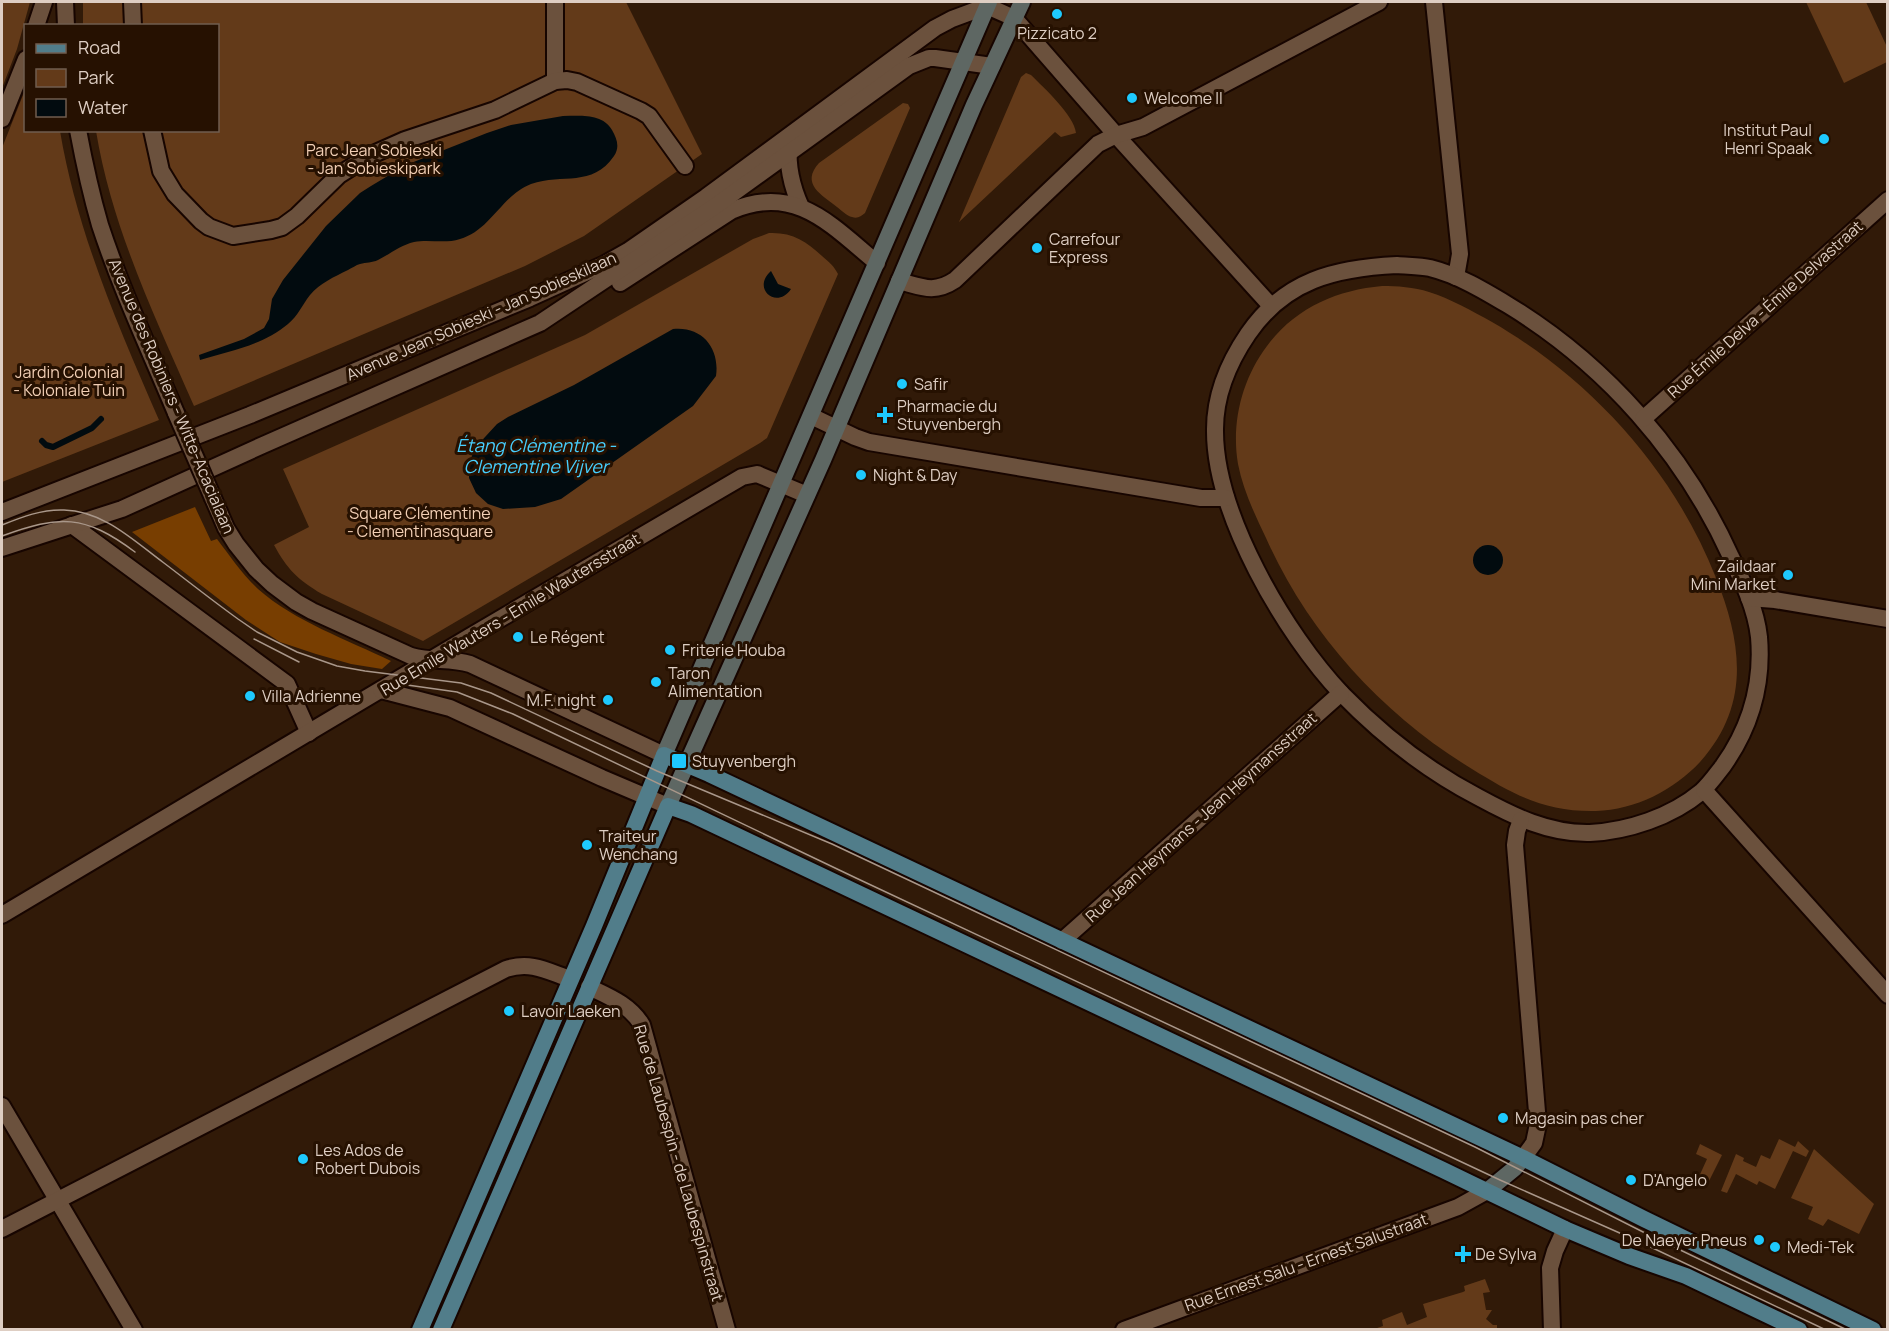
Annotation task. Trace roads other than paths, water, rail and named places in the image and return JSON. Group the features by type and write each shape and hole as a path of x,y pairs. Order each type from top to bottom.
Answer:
{"main road":[{"path":"441,1329 668,806 807,495 965,126 1022,2"},
{"path":"420,1329 664,755 988,4"},
{"path":"664,755 1523,1158 1873,1329"},
{"path":"668,806 691,814 1565,1229 1629,1256 1678,1273 1799,1329"},
{"path":"1487,1191 1515,1168 1523,1158"}],"street":[{"path":"37,24 44,2"},
{"path":"65,2 66,24"},
{"path":"132,2 134,24"},
{"path":"555,2 555,81"},
{"path":"899,281 936,289 946,286 1098,144 1116,135 1143,127 1379,2"},
{"path":"1434,2 1460,254 1456,277"},
{"path":"988,4 1014,18 1271,306"},
{"name":"Avenue Jean Sobieski - Jan Sobieskilaan","path":"2,512 250,416 605,264 628,251 706,197 935,28 988,4"},
{"name":"Avenue Jean Sobieski - Jan Sobieskilaan","path":"2,549 122,509 540,323 707,211 909,66 929,58 992,66"},
{"path":"2,119 24,64"},
{"path":"152,132 161,171 175,194 209,227 233,236 271,231 282,227 297,216 339,175 369,156 399,142 495,110 555,81 577,82 641,111 654,122 685,166"},
{"name":"Avenue des Robiniers - Witte-Acacialaan","path":"78,132 95,206 108,249 176,413 226,528 236,544 256,570 296,602 402,652 429,661"},
{"path":"790,135 792,183 801,207"},
{"name":"Rue Émile Delva - Émile Delvastraat","path":"1643,419 1887,200"},
{"path":"553,314 613,288 731,211 747,204 767,202 801,207 816,214 877,263"},
{"path":"1396,265 1429,268 1456,277 1480,288 1525,315 1565,345 1643,419 1678,463 1702,500 1721,535 1749,598 1759,639 1758,678 1750,718 1736,747 1704,790 1685,803 1640,824 1588,833 1565,831 1521,820 1464,790 1382,731 1341,693 1278,607 1250,556 1226,498 1218,470 1216,451 1215,420 1219,397 1225,376 1241,345 1271,306 1310,281 1330,273 1360,266 1396,265"},
{"path":"811,416 869,442 1202,498 1226,498"},
{"name":"Rue Emile Wauters - Emile Wautersstraat","path":"2,915 742,477 757,474 807,495"},
{"path":"72,525 287,684 309,733"},
{"path":"1749,598 1775,600 1887,619"},
{"path":"429,661 452,660 470,664 664,755"},
{"path":"381,690 450,708 668,806"},
{"name":"Rue Jean Heymans - Jean Heymansstraat","path":"1062,941 1341,693"},
{"path":"1704,790 1887,995"},
{"path":"1521,820 1515,845 1538,1124 1534,1143 1523,1158"},
{"path":"2,1229 506,969 531,965 570,979"},
{"name":"Rue de Laubespin - de Laubespinstraat","path":"589,987 626,1006 636,1015 642,1025 727,1329"},
{"path":"2,1106 134,1329"},
{"name":"Rue Ernest Salu - Ernest Salustraat","path":"1124,1329 1458,1207 1487,1191"},
{"path":"1552,1329 1550,1268 1565,1229"}],"water":[{"path":"563,116 597,118 608,125 617,146 616,153 605,166 587,176 543,181 521,189 480,229 460,239 414,242 376,261 357,265 318,287 295,318 278,331 246,346 200,360 199,355 244,339 264,328 269,319 272,299 283,280 326,226 360,193 406,165 487,133 511,125"},
{"path":"771,271 778,284 791,289 779,298 768,295 765,290 764,284"},
{"name":"Étang Clémentine - Clementine Vijver","path":"673,329 693,331 700,335 712,348 715,356 716,376 693,406 561,499 535,507 503,509 488,504 476,493 469,478 469,466 474,449 497,424 574,385"},
{"path":"1488,545 1498,550 1503,560 1498,570 1488,575 1478,570 1473,560 1478,550"}],"waterway":[{"path":"42,441 53,447 92,428 101,419"}],"tram line":[{"path":"2,525 40,512 64,510 79,512 105,521 130,537 257,632 297,652 337,666 461,683 491,693 657,771 832,844 1475,1147 1649,1235 1847,1330"},
{"path":"2,536 40,524 71,522 101,531 135,552"},
{"path":"254,639 299,662"},
{"path":"386,682 457,692 513,714 856,878 1826,1330"}],"place":[{"name":"Pizzicato 2","path":"1057,14"},
{"name":"Welcome II","path":"1132,98"},
{"name":"Institut Paul Henri Spaak","path":"1824,139"},
{"name":"Carrefour Express","path":"1037,248"},
{"name":"Safir","path":"902,384"},
{"name":"Pharmacie du Stuyvenbergh","path":"885,415"},
{"name":"Night & Day","path":"861,475"},
{"name":"Zaildaar Mini Market","path":"1788,575"},
{"name":"Le Régent","path":"518,637"},
{"name":"Friterie Houba","path":"670,650"},
{"name":"Taron Alimentation","path":"656,682"},
{"name":"Villa Adrienne","path":"250,696"},
{"name":"M.F. night","path":"608,700"},
{"name":"Stuyvenbergh","path":"679,761"},
{"name":"Traiteur Wenchang","path":"587,845"},
{"name":"Lavoir Laeken","path":"509,1011"},
{"name":"Magasin pas cher","path":"1503,1118"},
{"name":"Les Ados de Robert Dubois","path":"303,1159"},
{"name":"D'Angelo","path":"1631,1180"},
{"name":"De Naeyer Pneus","path":"1759,1240"},
{"name":"Medi-Tek","path":"1775,1247"},
{"name":"De Sylva","path":"1463,1254"}],"park label":[{"name":"Parc Jean Sobieski - Jan Sobieskipark","path":"374,159"},
{"name":"Jardin Colonial - Koloniale Tuin","path":"69,381"},
{"name":"Square Clémentine - Clementinasquare","path":"420,522"}]}
